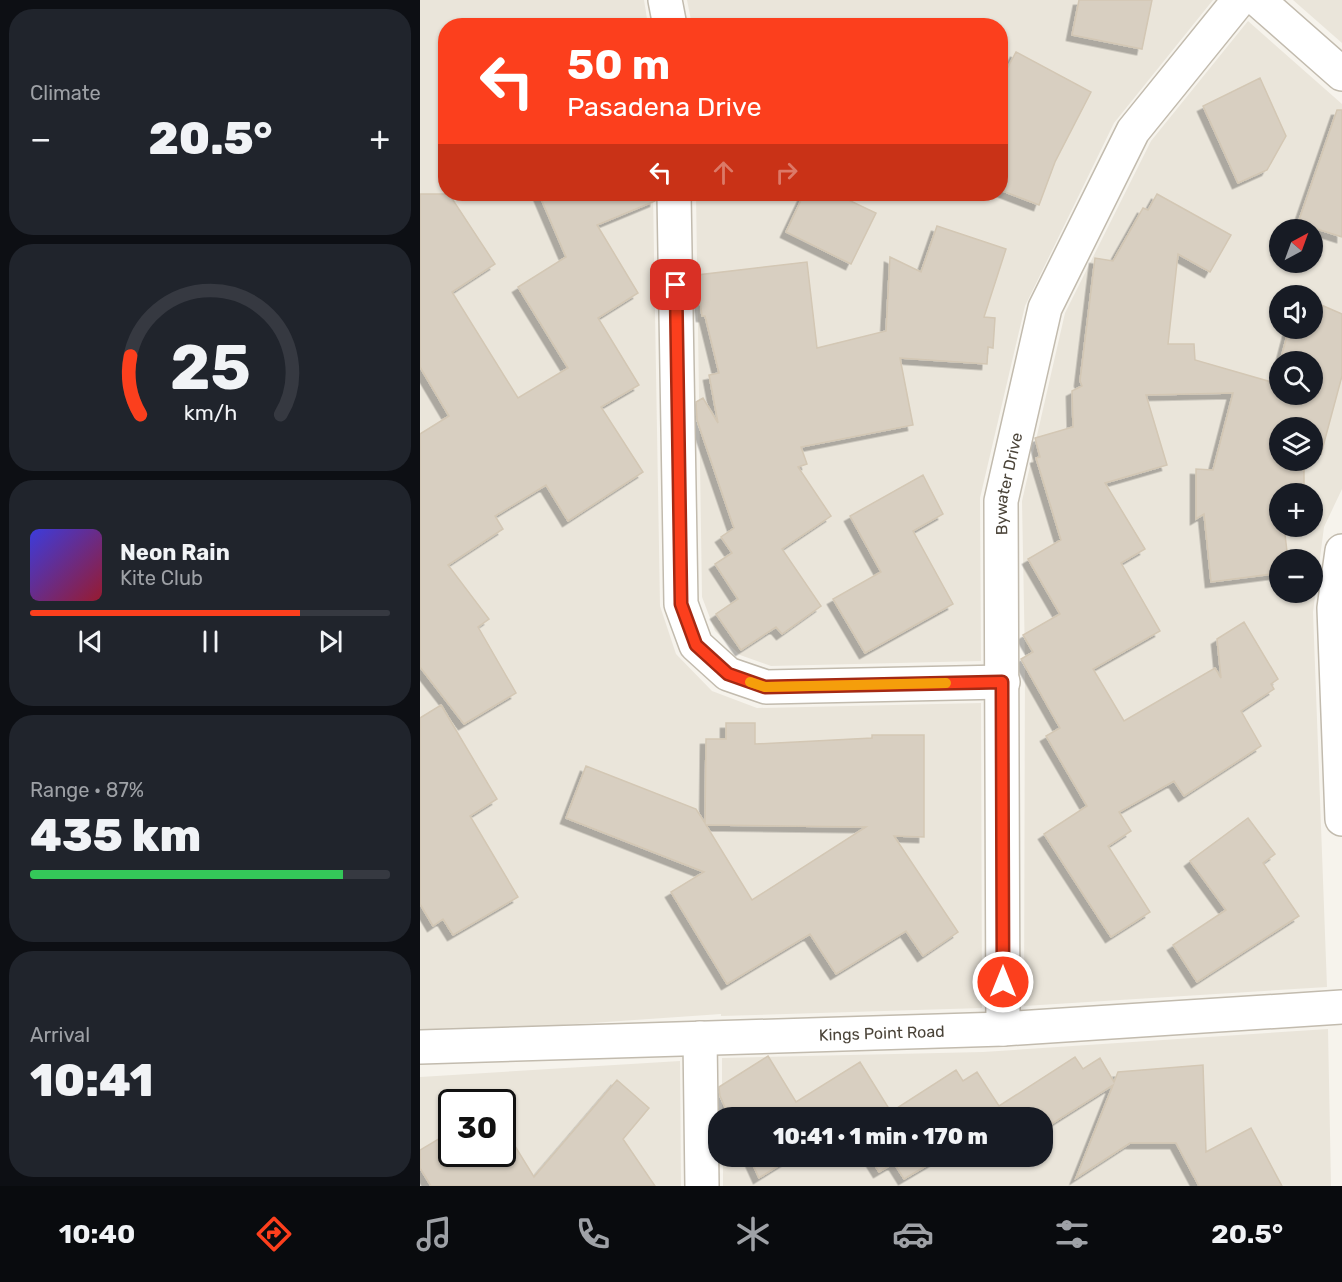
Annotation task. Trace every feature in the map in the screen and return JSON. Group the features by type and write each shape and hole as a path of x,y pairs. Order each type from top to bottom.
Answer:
{"street":[{"path":"665,0 668,18"},
{"name":"Bywater Drive","path":"1003,1029 1001,501 1045,308 1133,131 1239,0"},
{"path":"1258,0 1342,74"},
{"path":"674,201 681,604 696,645 728,674 765,687 1002,682"},
{"path":"1342,550 1334,609 1342,819"},
{"name":"Kings Point Road","path":"420,1047 1003,1029 1342,1007"},
{"path":"420,1028 420,1037"},
{"path":"700,1038 702,1186"}],"shaded area":[{"path":"420,0 644,0 647,18 438,18 438,201 653,201 660,606 676,654 712,691 757,708 981,703 982,1008 721,1016 721,1014 420,1035"},
{"path":"687,0 1213,0 1114,123 1025,306 980,498 981,661 771,666 740,655 715,631 702,597 696,201 1008,201 1008,18 691,18"},
{"path":"1293,0 1342,0 1342,43"},
{"path":"1248,21 1342,104 1342,489 1324,527 1323,535 1323,483 1269,483 1269,537 1323,537 1321,549 1269,549 1269,603 1314,603 1327,987 1024,1006 1025,660 1022,501 1065,313 1151,141"},
{"path":"1328,1029 1331,1186 723,1186 723,1167 1053,1167 1053,1107 722,1107 722,1058 983,1052"},
{"path":"680,1061 681,1186 420,1186 420,1077"}],"building":[{"path":"1079,0 1152,0 1142,49 1072,35"},
{"path":"1016,52 1091,92 1055,162 1039,205 1008,193 1008,67"},
{"path":"1260,78 1286,136 1267,170 1238,183 1203,106"},
{"path":"1337,110 1342,110 1342,237 1323,231 1323,219 1299,219"},
{"path":"420,194 438,194 438,201 454,201 495,264 452,292 518,398 568,368 518,287 566,257 542,201 655,201 597,225 638,293 598,318 639,385 601,407 643,472 568,521 546,485 495,516 503,529 448,565 489,619 478,627 516,693 464,724 420,667 420,434 449,416 420,367"},
{"path":"1157,194 1231,235 1210,272 1178,254 1168,344 1194,344 1195,360 1269,381 1269,405 1323,405 1323,351 1283,351 1286,339 1323,339 1323,306 1342,314 1342,376 1323,447 1323,417 1269,417 1269,471 1304,471 1304,483 1269,483 1269,537 1285,537 1287,549 1269,549 1269,574 1211,582 1204,514 1196,519 1196,469 1213,470 1233,393 1146,395 1167,465 1105,483 1145,549 1121,563 1160,631 1093,669 1124,721 1215,668 1221,678 1217,639 1244,622 1278,679 1271,684 1274,689 1241,711 1261,746 1184,796 1174,781 1119,812 1131,831 1108,846 1150,912 1111,937 1044,834 1087,806 1046,736 1060,728 1021,659 1033,652 1023,635 1060,614 1028,559 1061,540 1036,458 1040,457 1035,438 1073,427 1072,391 1082,386 1080,381 1095,258 1113,261 1143,208 1148,210"},
{"path":"801,201 851,201 876,213 851,264 786,232"},
{"path":"937,226 1006,249 984,317 995,318 993,348 988,347 987,364 900,358 913,425 801,447 807,464 798,467 831,516 782,549 821,606 782,634 776,627 741,650 716,614 738,599 715,564 732,553 721,537 734,528 697,420 696,402 703,398 718,423 709,375 719,373 705,316 702,316 697,275 807,262 817,348 886,331 890,257 921,272"},
{"path":"923,475 943,514 913,531 953,604 865,653 833,599 881,572 850,516"},
{"path":"441,705 497,799 470,816 518,897 453,935 443,919 433,926 420,904 420,718"},
{"path":"726,723 755,723 755,744 872,738 872,735 924,735 924,837 894,836 958,932 923,956 906,931 836,974 810,934 727,984 671,892 704,872 566,818 586,766 696,809 705,823 706,739 726,739","holes":["706,825 866,827 752,900"]},
{"path":"1248,818 1275,854 1263,863 1299,916 1197,982 1173,945 1226,910 1190,861"},
{"path":"768,1056 796,1102 860,1062 888,1107 725,1107 719,1087"},
{"path":"1075,1057 1083,1069 1100,1058 1114,1082 1118,1072 1203,1065 1206,1152 1251,1128 1282,1186 1199,1186 1176,1143 1130,1143 1076,1178 1113,1085 1053,1123 1053,1107 899,1107 956,1070 963,1081 977,1072 999,1106"},
{"path":"617,1080 649,1108 623,1139 655,1186 431,1186 420,1168 420,1150 438,1139 438,1167 516,1167 516,1148 534,1177"},
{"path":"754,1167 776,1167 759,1178"},
{"path":"876,1167 887,1167 879,1172"},
{"path":"896,1167 924,1167 904,1179"}],"slow traffic":[{"path":"750,682 765,687 946,683"}],"route":[{"path":"676,285 681,604 696,645 728,674 765,687 1002,682 1003,982"}]}
